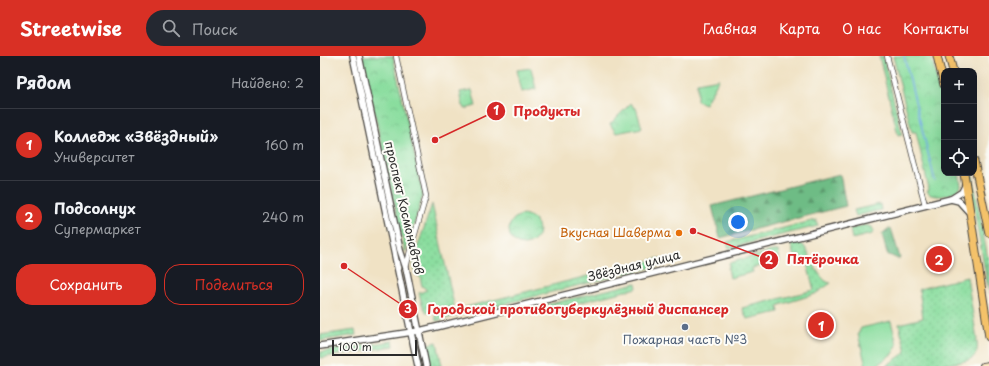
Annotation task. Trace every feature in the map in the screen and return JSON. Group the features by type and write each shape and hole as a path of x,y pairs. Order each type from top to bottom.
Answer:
{"main road":[{"path":"937,56 941,73"},
{"path":"949,56 952,68"},
{"path":"977,175 989,232"},
{"path":"965,176 989,337"},
{"path":"982,366 989,364"}],"street":[{"name":"проспект Космонавтов","path":"352,56 418,366"},
{"name":"проспект Космонавтов","path":"359,56 426,366"},
{"path":"396,56 426,196 406,268"},
{"path":"887,56 925,205"},
{"path":"951,199 962,192 966,184"},
{"name":"Звёздная улица","path":"320,346 418,331 951,199"},
{"path":"951,199 959,202 969,212"}],"green space":[{"path":"362,56 393,56 423,195 406,251 404,251"},
{"path":"879,56 883,56 902,134 898,135"},
{"path":"893,56 931,56 941,97 941,176 959,176 961,186 959,189 951,194 941,196 929,194 927,191 929,190 916,132 912,132"},
{"path":"531,68 536,89 522,92 517,70"},
{"path":"719,79 705,104 697,101 697,83"},
{"path":"472,90 476,106 465,109 460,92"},
{"path":"631,103 634,108 636,108 642,128 616,133 610,124"},
{"path":"840,174 846,206 720,238 712,206"},
{"path":"969,176 973,176 989,265 989,294"},
{"path":"432,204 454,307 427,313 422,304 419,293 427,290 422,286 420,277 416,274 414,258"},
{"path":"880,204 881,210 856,216 854,210"},
{"path":"524,215 534,220 539,230 534,240 524,245 514,240 509,230 514,220"},
{"path":"816,220 818,226 729,248 727,242"},
{"path":"865,225 872,227 874,232 872,234 852,239 850,229"},
{"path":"889,228 892,231 900,258 898,259 887,254 882,234"},
{"path":"792,243 799,243 804,246 819,273 827,282 831,283 815,294 780,305 778,307 779,312 747,319 742,308 814,290 806,260 801,260 800,256 794,257 791,245"},
{"path":"772,251 778,251 780,261 752,268 753,272 730,278 728,268 729,263"},
{"path":"660,258 662,265 625,274 623,267"},
{"path":"619,268 620,275 436,321 435,315"},
{"path":"967,277 977,340 977,352 975,356 971,359 954,363 918,366 886,366 906,352 899,324 923,318 919,289"},
{"path":"636,283 637,288 542,312 541,306"},
{"path":"891,321 897,345 893,353 876,366 866,366 858,334 861,328"},
{"path":"355,330 356,335 320,341 320,335"},
{"path":"393,341 394,346 320,358 320,352"},
{"path":"437,342 442,366 429,366 425,345"}],"waterway":[{"path":"904,56 935,181"}],"place":[{"name":"Продукты","path":"435,140"},
{"name":"Пятёрочка","path":"693,231"},
{"name":"Вкусная Шаверма","path":"679,233"},
{"name":"Подсолнух","path":"939,259"},
{"name":"Городской противотуберкулёзный диспансер","path":"344,266"},
{"name":"Колледж «Звёздный»","path":"821,325"},
{"name":"Пожарная часть №3","path":"685,327"}]}
